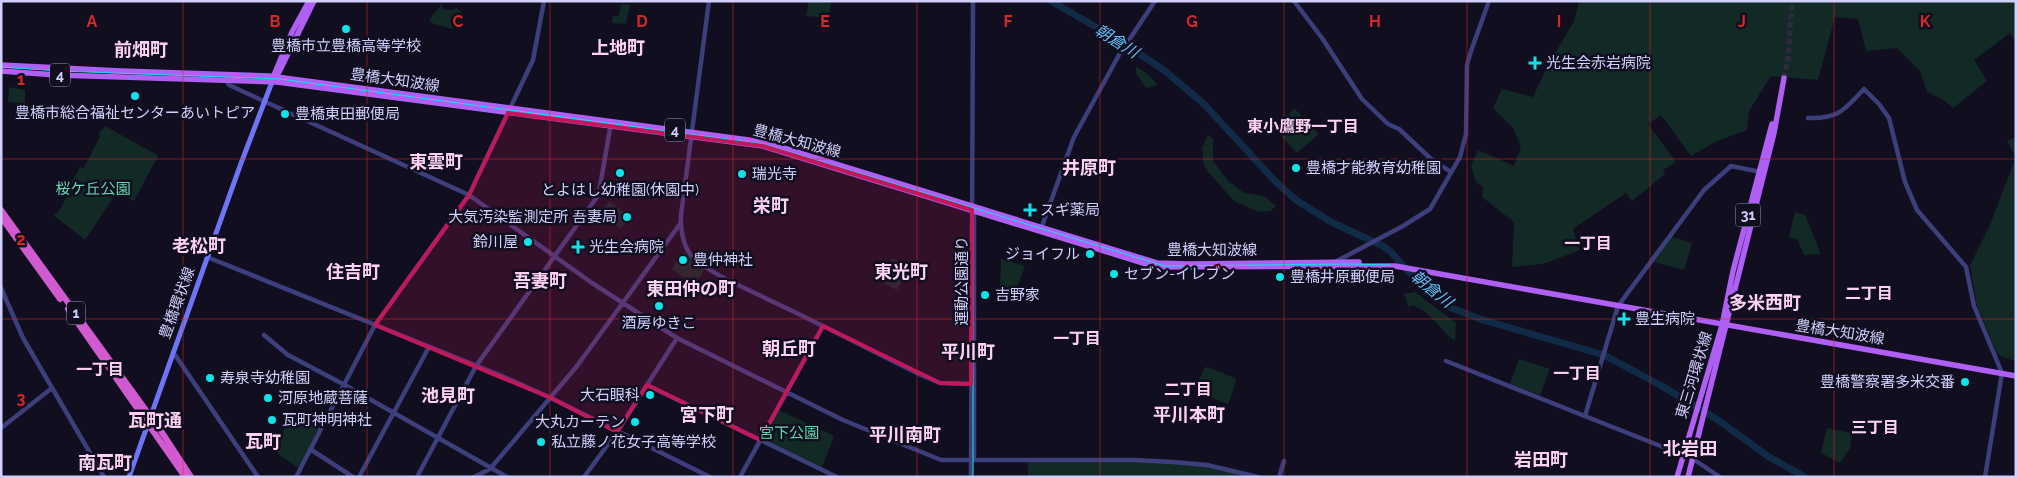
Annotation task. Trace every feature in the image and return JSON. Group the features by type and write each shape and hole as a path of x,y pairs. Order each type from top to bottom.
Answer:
{"highway":[{"name":"1","path":"1,210 149,420 185,477"},
{"name":"1","path":"1,217 191,477"}],"main road":[{"path":"273,80 275,70 308,1"},
{"path":"273,80 279,72 314,1"},
{"name":"豊橋大知波線","path":"1,65 273,80 773,144 973,209 1165,264 1335,262 1388,263 1395,266"},
{"name":"豊橋大知波線","path":"1,71 58,75 273,80"},
{"name":"東三河環状線","path":"1688,477 1708,403 1733,271 1762,172 1784,78"},
{"name":"豊橋環状線","path":"129,477 207,257 273,80"},
{"name":"豊橋大知波線","path":"1040,229 1148,265 1165,268 1395,266 1724,326 2016,376"},
{"name":"東三河環状線","path":"1677,477 1695,413 1724,326"}],"street":[{"path":"296,477 375,324 469,195 533,60 544,1"},
{"path":"709,1 680,224 690,254 708,268 940,383 971,384"},
{"name":"運動公園通り","path":"973,1 973,477"},
{"path":"1040,229 1074,137 1120,53 1155,1"},
{"path":"1294,1 1322,38 1362,99 1388,124 1399,129 1430,158 1451,172"},
{"path":"1335,262 1403,226 1430,209 1460,157 1466,134 1466,82 1469,58 1489,1"},
{"path":"226,80 229,84 264,101 469,195 622,304 677,338 843,420 940,460 1134,460 1174,462 1207,466 1258,477"},
{"path":"1808,118 1826,118 1841,113 1864,89 1885,111 1892,128 1905,182 1917,210 1966,267 1974,306 2002,374 1985,477"},
{"path":"417,477 476,366 599,192 611,124"},
{"path":"1585,416 1618,306 1704,190 1731,166 1762,172"},
{"name":"運動公園通り","path":"973,209 971,384 973,460"},
{"path":"474,477 491,468 577,366 680,224"},
{"path":"207,257 375,324 550,398 710,477"},
{"path":"1,288 23,338 104,477"},
{"path":"740,477 823,326"},
{"path":"264,335 288,355 344,384 507,477"},
{"path":"584,477 617,432 677,338"},
{"path":"359,477 429,347"},
{"path":"173,352 258,477"},
{"path":"1446,361 1683,455"},
{"path":"647,385 838,477"},
{"path":"1,428 52,388"},
{"path":"310,450 353,477"},
{"path":"1693,459 1720,477"},
{"path":"1279,477 1284,462"}],"highlighted area":[{"path":"508,113 763,146 972,210 971,384 940,383 823,326 760,440 647,385 617,432 551,398 375,325 469,195"}],"green space":[{"path":"809,1 831,3 829,18 806,16"},
{"path":"1579,1 2016,1 2016,42 2010,33 1974,60 1987,81 1953,108 1942,99 1927,92 1920,71 1897,48 1866,51 1858,19 1835,17 1818,80 1771,76 1749,111 1747,130 1715,142 1691,156 1661,115 1648,124 1676,162 1663,170 1665,174 1632,201 1626,193 1573,229 1580,250 1543,264 1512,267 1514,222 1482,197 1483,187 1476,182 1471,166 1478,150 1514,166 1521,147 1513,128 1493,108 1502,89 1533,97 1547,67 1574,21"},
{"path":"443,2 442,9 452,10 456,8 462,12 464,19 452,21 453,29 434,24 429,20"},
{"path":"621,4 630,5 626,24 612,23 613,16 619,16"},
{"path":"1136,66 1158,85 1146,88 1136,73"},
{"path":"9,87 25,90 25,104 8,102"},
{"path":"1295,109 1319,134 1297,153 1272,127"},
{"name":"桜ケ丘公園","path":"105,126 158,156 134,201 116,193 86,239 84,239 54,216 62,206 69,191 60,186 62,181 70,184 79,167 84,168 100,136 98,134"},
{"path":"1208,135 1213,138 1213,161 1228,181 1244,193 1264,196 1276,206 1270,211 1259,212 1234,201 1208,172 1203,162 1203,151 1201,150"},
{"path":"2016,137 2016,157 2007,141"},
{"path":"2016,157 2016,362 1997,354 1977,306 1970,265 1990,225"},
{"path":"609,201 626,214 624,217 628,220 621,229 599,214"},
{"path":"1795,212 1805,215 1821,254 1804,255 1797,239 1789,237"},
{"path":"1669,236 1692,243 1684,270 1651,261"},
{"path":"683,253 705,269 694,285 672,269"},
{"path":"892,258 909,266 897,290 881,282"},
{"path":"1001,259 1025,266 1017,288 1000,287"},
{"path":"1415,292 1456,323 1455,341 1431,316 1412,305 1409,308 1404,294"},
{"path":"1519,359 1550,369 1540,395 1510,384"},
{"path":"1207,367 1235,378 1236,382 1228,404 1195,392 1204,368"},
{"name":"宮下公園","path":"779,410 834,436 822,467 764,440"},
{"path":"295,413 319,428 299,467 282,457 274,449"},
{"path":"1827,428 1852,433 1850,448 1840,463 1821,453"},
{"path":"1028,460 1159,462 1211,467 1237,472 1236,477 1028,477"}],"waterway":[{"name":"朝倉川","path":"1051,1 1125,44 1165,71 1204,104 1273,179 1296,200 1331,222 1383,246 1449,307 1483,320 1604,355 1662,386 1718,420 1769,457 1805,477"}],"tunnel":[{"path":"1784,78 1788,58 1792,1"}],"tram line":[{"path":"1,67 59,71 280,79 763,144 1165,266 1390,265"},
{"path":"968,207 973,214 973,477"}],"place":[{"name":"豊橋市立豊橋高等学校","path":"346,29"},
{"name":"光生会赤岩病院","path":"1535,63"},
{"name":"豊橋市総合福祉センターあいトピア","path":"135,96"},
{"name":"豊橋東田郵便局","path":"285,114"},
{"name":"豊橋才能教育幼稚園","path":"1296,168"},
{"name":"とよはし幼稚園(休園中)","path":"620,173"},
{"name":"瑞光寺","path":"742,174"},
{"name":"スギ薬局","path":"1030,210"},
{"name":"大気汚染監測定所 吾妻局","path":"627,217"},
{"name":"鈴川屋","path":"528,242"},
{"name":"光生会病院","path":"578,247"},
{"name":"ジョイフル","path":"1090,254"},
{"name":"豊仲神社","path":"683,260"},
{"name":"セブン-イレブン","path":"1114,274"},
{"name":"豊橋井原郵便局","path":"1280,277"},
{"name":"吉野家","path":"985,295"},
{"name":"酒房ゆきこ","path":"659,306"},
{"name":"豊生病院","path":"1624,319"},
{"name":"寿泉寺幼稚園","path":"210,378"},
{"name":"豊橋警察署多米交番","path":"1965,382"},
{"name":"大石眼科","path":"650,395"},
{"name":"河原地蔵菩薩","path":"268,398"},
{"name":"瓦町神明神社","path":"272,420"},
{"name":"大丸カーテン","path":"635,422"},
{"name":"私立藤ノ花女子高等学校","path":"541,442"}],"district":[{"name":"上地町","path":"618,47"},
{"name":"前畑町","path":"141,49"},
{"name":"東小鷹野一丁目","path":"1303,126"},
{"name":"東雲町","path":"436,161"},
{"name":"井原町","path":"1089,167"},
{"name":"栄町","path":"771,205"},
{"name":"一丁目","path":"1588,243"},
{"name":"老松町","path":"199,245"},
{"name":"住吉町","path":"353,271"},
{"name":"東光町","path":"901,271"},
{"name":"吾妻町","path":"540,280"},
{"name":"東田仲の町","path":"691,288"},
{"name":"二丁目","path":"1869,293"},
{"name":"多米西町","path":"1765,302"},
{"name":"一丁目","path":"1077,338"},
{"name":"朝丘町","path":"789,348"},
{"name":"平川町","path":"968,351"},
{"name":"一丁目","path":"100,369"},
{"name":"一丁目","path":"1577,373"},
{"name":"二丁目","path":"1188,389"},
{"name":"池見町","path":"448,395"},
{"name":"宮下町","path":"707,414"},
{"name":"平川本町","path":"1189,414"},
{"name":"瓦町通","path":"155,420"},
{"name":"三丁目","path":"1875,427"},
{"name":"平川南町","path":"905,434"},
{"name":"瓦町","path":"263,441"},
{"name":"北岩田","path":"1690,448"},
{"name":"岩田町","path":"1541,459"},
{"name":"南瓦町","path":"105,462"}]}
